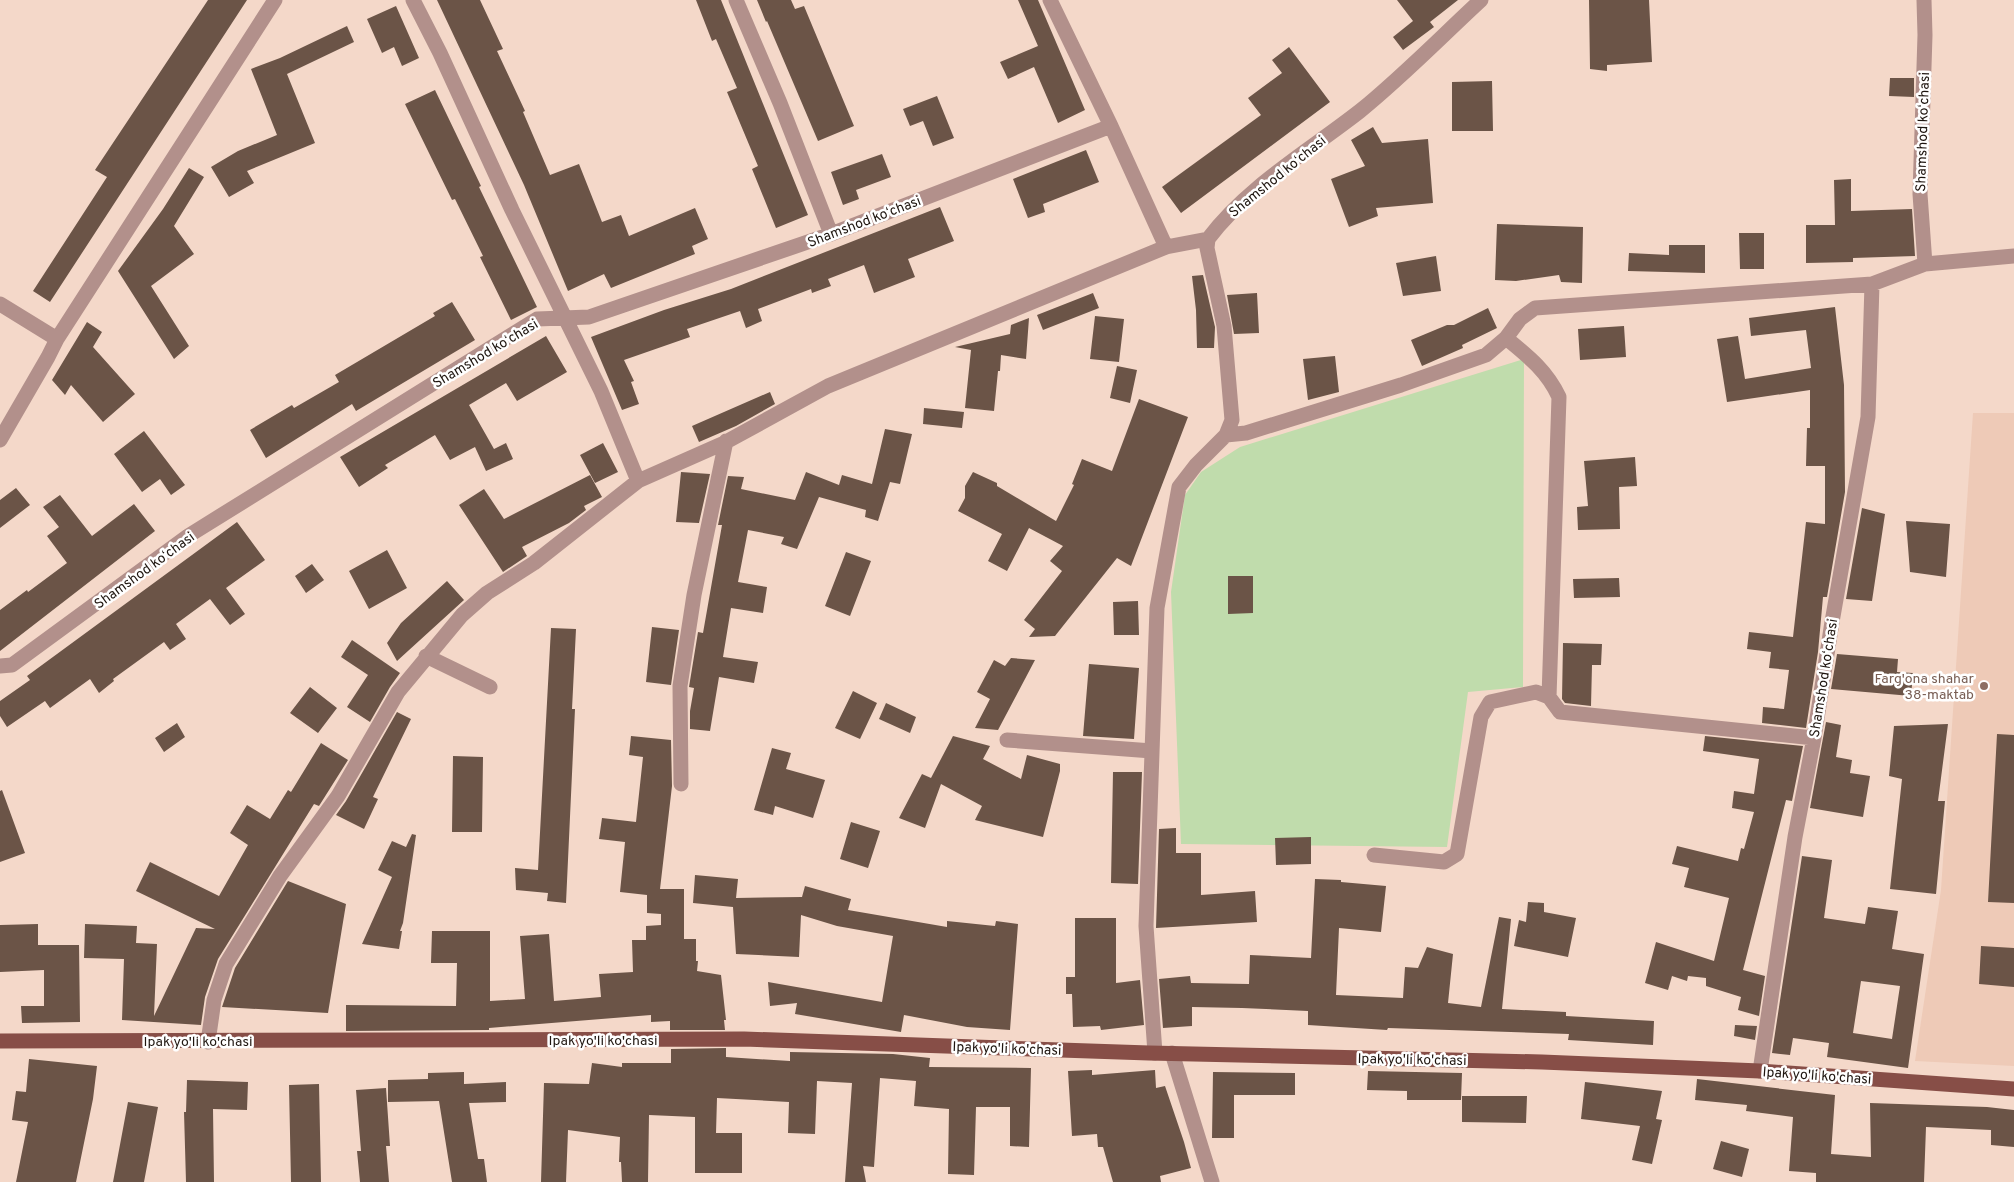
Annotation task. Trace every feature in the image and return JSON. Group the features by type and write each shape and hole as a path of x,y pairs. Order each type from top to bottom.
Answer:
{"main road":[{"name":"Ipak yo'li ko'chasi","path":"0,1041 208,1042 744,1039 1155,1053 1542,1062 1760,1071 2014,1089"}],"street":[{"path":"0,440 57,339 275,0"},
{"path":"413,0 440,53 512,210 566,319 638,481"},
{"path":"736,0 780,103 831,234"},
{"path":"1050,0 1111,126 1166,247"},
{"name":"Shamshod koʻchasi","path":"1208,239 1221,222 1267,181 1391,85 1480,0"},
{"name":"Shamshod koʻchasi","path":"1924,0 1925,35 1920,194 1925,264"},
{"name":"Shamshod koʻchasi","path":"0,666 12,665 188,536 537,319 589,317 831,234 1111,126"},
{"path":"208,1042 214,1000 226,964 280,876 338,796 398,692 462,615 487,593 534,563 638,481 726,442 828,386 1166,247 1208,239 1207,248 1224,326 1232,420 1226,434 1196,465 1179,487 1157,608 1146,926 1155,1053"},
{"path":"1226,434 1246,433 1486,355 1506,338 1520,319 1535,308 1872,284 1925,264 2014,256"},
{"name":"Shamshod koʻchasi","path":"1760,1071 1795,837 1814,738 1868,416 1872,284"},
{"path":"0,304 57,339"},
{"path":"1506,338 1535,362 1552,381 1559,397 1549,697"},
{"path":"680,784 680,686 694,595 726,442"},
{"path":"426,656 490,687"},
{"path":"1374,855 1444,862 1457,854 1481,717 1490,702 1536,692 1549,697 1560,712 1814,738"},
{"path":"1007,740 1152,751"},
{"path":"1172,1053 1212,1182"}],"shaded area":[{"name":"Farg'ona shahar 38-maktab","path":"1973,413 2014,413 2014,1066 1915,1061 1941,890"}],"green space":[{"path":"1524,359 1523,687 1468,692 1447,847 1181,844 1171,592 1185,495 1201,472 1240,447"}],"building":[{"path":"208,0 247,0 50,302 33,291 107,177 95,170"},
{"path":"437,0 480,0 503,49 497,51 525,111 523,112 550,175 579,164 602,222 621,215 629,236 695,208 708,239 692,246 695,254 611,288 604,274 568,291 524,185"},
{"path":"696,0 721,0 808,215 776,228 752,169 758,166 727,92 737,88 716,39 712,41"},
{"path":"757,0 791,0 795,9 804,6 854,126 818,141"},
{"path":"1018,0 1038,0 1085,110 1058,123 1034,67 1008,79 1000,62 1038,46"},
{"path":"1397,0 1458,0 1430,22 1434,27 1403,50 1393,37 1413,21"},
{"path":"1589,0 1649,0 1652,62 1607,65 1607,71 1590,69"},
{"path":"396,6 419,58 402,66 394,47 382,53 367,19"},
{"path":"347,26 354,42 287,74 315,143 247,171 254,183 229,197 211,167 238,151 277,135 251,69 280,58"},
{"path":"1289,47 1330,102 1181,213 1162,187 1261,115 1248,98 1282,73 1272,60"},
{"path":"1890,78 1914,78 1914,97 1889,96"},
{"path":"1492,81 1493,131 1452,131 1452,82"},
{"path":"435,90 537,307 511,320 480,257 483,256 455,199 452,200 405,104"},
{"path":"937,96 954,138 933,146 923,121 910,126 903,109"},
{"path":"1373,127 1382,143 1428,139 1433,203 1376,208 1378,216 1349,227 1331,179 1365,166 1351,140"},
{"path":"1086,150 1099,182 1043,204 1045,212 1028,218 1013,179"},
{"path":"882,154 891,177 856,190 859,199 843,205 831,172"},
{"path":"189,168 204,177 174,226 194,254 151,286 189,346 174,359 118,271 163,209"},
{"path":"1851,179 1851,211 1912,209 1915,256 1853,258 1853,262 1806,263 1806,225 1835,225 1834,180"},
{"path":"940,207 954,241 908,259 915,277 874,293 864,265 828,279 831,286 812,293 811,289 758,309 762,321 746,328 740,311 687,329 690,337 624,360 634,381 631,382 639,404 622,410 591,337 664,310 731,289"},
{"path":"1497,224 1583,227 1582,283 1561,282 1559,275 1516,281 1495,280"},
{"path":"1739,233 1764,233 1764,269 1740,269"},
{"path":"1669,245 1705,245 1705,273 1628,271 1629,253 1669,255"},
{"path":"1436,256 1441,291 1403,296 1396,263"},
{"path":"1203,275 1215,327 1214,348 1197,348 1196,310 1192,276"},
{"path":"1093,293 1099,308 1043,330 1037,315"},
{"path":"1257,293 1259,333 1234,334 1227,295"},
{"path":"452,302 475,340 356,411 352,404 266,458 250,430 292,405 294,408 339,382 335,375 435,316 433,313"},
{"path":"1835,307 1844,385 1845,492 1827,597 1823,597 1818,652 1806,728 1762,723 1763,707 1784,709 1789,670 1769,668 1771,652 1747,649 1749,632 1793,637 1806,522 1825,524 1825,466 1806,466 1807,428 1810,428 1810,390 1727,402 1717,339 1738,336 1745,379 1811,368 1806,330 1751,336 1749,318"},
{"path":"1488,308 1497,328 1462,345 1463,348 1422,366 1411,340 1447,325 1454,325"},
{"path":"1095,316 1124,319 1119,362 1090,359"},
{"path":"1029,318 1026,359 1001,355 994,411 965,408 971,350 955,347 1010,334 1011,325"},
{"path":"87,322 102,332 93,347 135,394 103,422 71,385 65,395 52,380"},
{"path":"1624,326 1626,357 1580,360 1578,329"},
{"path":"546,336 567,372 517,401 506,383 469,405 494,449 506,443 513,459 486,471 475,447 450,460 435,435 385,465 388,468 359,487 340,457"},
{"path":"1335,356 1339,392 1308,400 1303,359"},
{"path":"1117,366 1137,370 1130,403 1110,398"},
{"path":"770,392 775,404 736,426 699,442 692,426"},
{"path":"1139,399 1188,417 1131,566 1117,558 1055,636 1029,637 1035,629 1024,620 1062,571 1050,561 1063,546 1029,528 1007,571 988,561 1002,534 958,511 965,498 965,486 973,472 997,483 997,486 1056,521 1074,485 1072,484 1082,459 1112,471"},
{"path":"924,408 964,412 962,428 923,424"},
{"path":"885,429 912,434 900,484 890,482 878,521 865,517 866,510 819,497 797,549 781,544 784,537 748,530 738,582 767,587 763,613 731,608 723,657 758,662 754,683 719,677 710,731 690,729 690,711 694,688 689,687 698,632 703,633 722,525 718,525 728,476 744,477 741,489 795,500 806,472 839,485 842,475 872,484"},
{"path":"144,431 185,485 171,495 160,479 142,492 114,454"},
{"path":"603,443 618,472 595,483 580,455"},
{"path":"1635,457 1637,486 1619,487 1620,529 1578,530 1577,507 1588,506 1584,461"},
{"path":"681,472 710,474 699,523 676,522"},
{"path":"590,475 602,497 584,506 586,510 569,523 522,547 527,556 503,572 459,505 484,489 504,519"},
{"path":"16,488 30,505 0,528 0,500"},
{"path":"60,495 92,536 134,504 155,531 0,651 0,610 67,563 47,536 59,527 43,507"},
{"path":"1862,508 1885,514 1872,601 1846,599"},
{"path":"1906,521 1950,524 1946,577 1910,572"},
{"path":"237,522 265,560 226,588 245,614 230,625 210,599 176,624 186,639 170,650 164,642 113,679 114,681 99,693 90,679 50,708 45,701 7,727 0,716 0,701 30,680 27,676"},
{"path":"387,550 407,588 369,609 349,571"},
{"path":"846,552 871,561 850,616 825,606"},
{"path":"312,564 324,580 306,593 295,576"},
{"path":"1228,576 1253,576 1253,613 1228,614"},
{"path":"1619,578 1620,597 1574,598 1573,579"},
{"path":"447,581 464,600 397,661 387,643 401,623"},
{"path":"1138,601 1139,635 1114,635 1113,602"},
{"path":"652,627 679,630 671,685 646,682"},
{"path":"551,628 576,629 572,709 575,709 566,903 547,901 548,893 516,890 515,868 538,870"},
{"path":"352,640 400,673 370,722 347,707 368,675 341,657"},
{"path":"1563,643 1602,644 1601,665 1592,665 1591,706 1565,703 1562,699"},
{"path":"1837,654 1898,659 1897,672 1913,673 1911,696 1831,689"},
{"path":"1011,658 1035,660 998,730 975,728 990,699 977,692 994,660 1005,666"},
{"path":"1089,664 1139,668 1134,739 1083,736"},
{"path":"310,687 337,708 318,733 290,713"},
{"path":"853,691 877,703 860,739 835,728"},
{"path":"886,703 916,717 910,733 879,719"},
{"path":"397,712 411,719 373,797 378,799 364,829 336,815"},
{"path":"1826,722 1841,725 1836,757 1852,760 1850,773 1870,776 1863,817 1810,808"},
{"path":"177,723 185,737 164,752 155,738"},
{"path":"1948,724 1938,801 1945,801 1936,894 1890,889 1902,779 1889,776 1894,726"},
{"path":"1997,734 2014,735 2014,903 1988,902"},
{"path":"631,736 671,740 672,786 660,889 684,889 684,939 696,939 697,971 721,975 726,1020 724,1020 725,1030 670,1030 670,1021 651,1022 651,1015 489,1028 489,1030 346,1031 346,1005 456,1006 457,963 431,963 432,931 490,931 490,1001 525,999 520,936 549,934 554,1001 601,997 599,974 633,972 632,940 646,940 646,926 661,925 661,914 647,913 647,895 620,892 625,842 599,839 602,818 636,822 643,757 629,755"},
{"path":"953,736 990,746 983,759 1021,779 1027,755 1060,764 1060,771 1043,837 975,820 982,806 941,784 925,828 899,818 922,774 931,778"},
{"path":"1705,736 1803,746 1792,801 1786,800 1743,970 1765,976 1759,1016 1738,1010 1741,997 1706,986 1706,978 1688,976 1687,981 1672,976 1668,990 1645,983 1656,942 1714,961 1729,898 1684,887 1689,868 1672,864 1677,846 1738,861 1741,848 1744,849 1754,812 1732,808 1734,791 1754,794 1759,759 1703,751"},
{"path":"321,743 348,760 319,806 314,804 218,959 205,997 201,1025 122,1020 124,959 84,958 85,924 137,926 136,943 157,944 154,1016 196,928 215,929 136,891 150,862 219,896 248,845 230,833 247,805 270,819 288,790 291,792"},
{"path":"772,748 791,753 786,769 825,780 813,818 775,806 773,815 754,810"},
{"path":"453,756 483,757 482,832 452,832"},
{"path":"1113,772 1142,772 1138,884 1111,883"},
{"path":"2,790 25,853 0,862 0,791"},
{"path":"851,822 880,831 868,868 840,859"},
{"path":"1176,828 1176,853 1201,853 1201,895 1255,891 1257,922 1156,928 1159,829"},
{"path":"412,834 416,835 403,923 400,931 402,931 399,949 362,944 392,877 378,870 392,841 406,847"},
{"path":"1311,837 1311,864 1276,865 1275,838"},
{"path":"1802,856 1832,860 1824,918 1865,924 1868,907 1898,911 1892,949 1924,954 1908,1068 1827,1057 1829,1043 1793,1038 1790,1055 1772,1053","holes":["1861,981 1900,986 1892,1039 1853,1033"]},
{"path":"695,875 738,879 736,898 802,897 805,886 851,899 848,910 947,927 947,921 995,926 996,921 1018,924 1010,1030 967,1027 904,1015 901,1032 795,1014 797,1003 770,1006 768,982 882,1002 893,936 837,926 801,915 799,957 736,954 733,907 693,903"},
{"path":"1315,879 1341,880 1341,882 1386,886 1381,932 1339,928 1336,995 1403,998 1405,967 1418,968 1427,947 1453,954 1448,1003 1481,1007 1499,917 1511,919 1502,1009 1566,1012 1566,1016 1654,1021 1653,1045 1568,1040 1569,1034 1388,1028 1387,1030 1308,1025 1308,1011 1242,1008 1192,1007 1192,1026 1163,1028 1159,979 1190,976 1191,983 1249,984 1250,955 1311,958"},
{"path":"288,881 346,904 328,1013 222,1007 235,968"},
{"path":"1528,902 1544,903 1544,912 1576,918 1568,957 1514,946 1519,920 1526,922"},
{"path":"1075,918 1116,918 1116,983 1140,980 1144,1025 1101,1030 1100,1026 1073,1027 1072,994 1066,994 1066,977 1075,977"},
{"path":"38,924 38,945 79,945 80,1022 22,1023 21,1006 44,1006 44,970 0,972 0,925"},
{"path":"1981,946 2014,948 2014,987 1979,984"},
{"path":"1735,1025 1757,1026 1755,1040 1734,1036"},
{"path":"726,1048 726,1057 790,1061 790,1052 893,1054 930,1058 929,1067 1031,1068 1029,1147 1010,1146 1010,1107 976,1107 974,1175 948,1174 949,1109 914,1106 916,1081 880,1078 874,1167 863,1166 866,1182 845,1182 852,1083 817,1081 815,1134 788,1133 789,1102 717,1098 716,1133 742,1133 742,1173 695,1173 695,1117 649,1115 648,1182 622,1182 621,1162 619,1162 620,1137 568,1130 566,1182 541,1182 544,1083 589,1084 592,1063 622,1067 622,1063 671,1063 671,1049"},
{"path":"29,1059 97,1066 93,1099 76,1182 16,1182 28,1122 12,1120 16,1091 26,1092"},
{"path":"1092,1070 1092,1075 1155,1070 1156,1088 1165,1086 1191,1168 1160,1176 1161,1182 1113,1182 1103,1147 1098,1147 1097,1134 1072,1136 1068,1071"},
{"path":"1368,1071 1462,1073 1461,1100 1407,1100 1407,1091 1367,1090"},
{"path":"464,1072 464,1084 506,1082 506,1102 469,1103 478,1159 484,1159 487,1182 452,1182 439,1101 388,1102 388,1080 428,1079 428,1073"},
{"path":"1213,1072 1295,1073 1295,1095 1234,1095 1234,1138 1212,1138"},
{"path":"1697,1079 1835,1095 1831,1154 1871,1157 1870,1103 1987,1107 2014,1110 2014,1147 1991,1145 1991,1130 1926,1127 1924,1182 1816,1182 1816,1173 1789,1171 1793,1117 1746,1111 1747,1105 1695,1100"},
{"path":"187,1080 248,1082 247,1110 213,1109 214,1182 186,1182 184,1112 186,1112"},
{"path":"1585,1082 1662,1091 1656,1119 1662,1120 1652,1164 1632,1160 1640,1126 1581,1119"},
{"path":"319,1084 321,1182 291,1182 289,1085"},
{"path":"386,1088 390,1146 386,1146 389,1182 360,1182 357,1151 361,1151 356,1090"},
{"path":"1462,1096 1527,1096 1526,1123 1462,1122"},
{"path":"128,1102 158,1107 144,1182 113,1182"},
{"path":"1721,1141 1749,1149 1742,1177 1713,1169"}],"place":[{"name":"Farg'ona shahar 38-maktab","path":"1984,686"}]}
